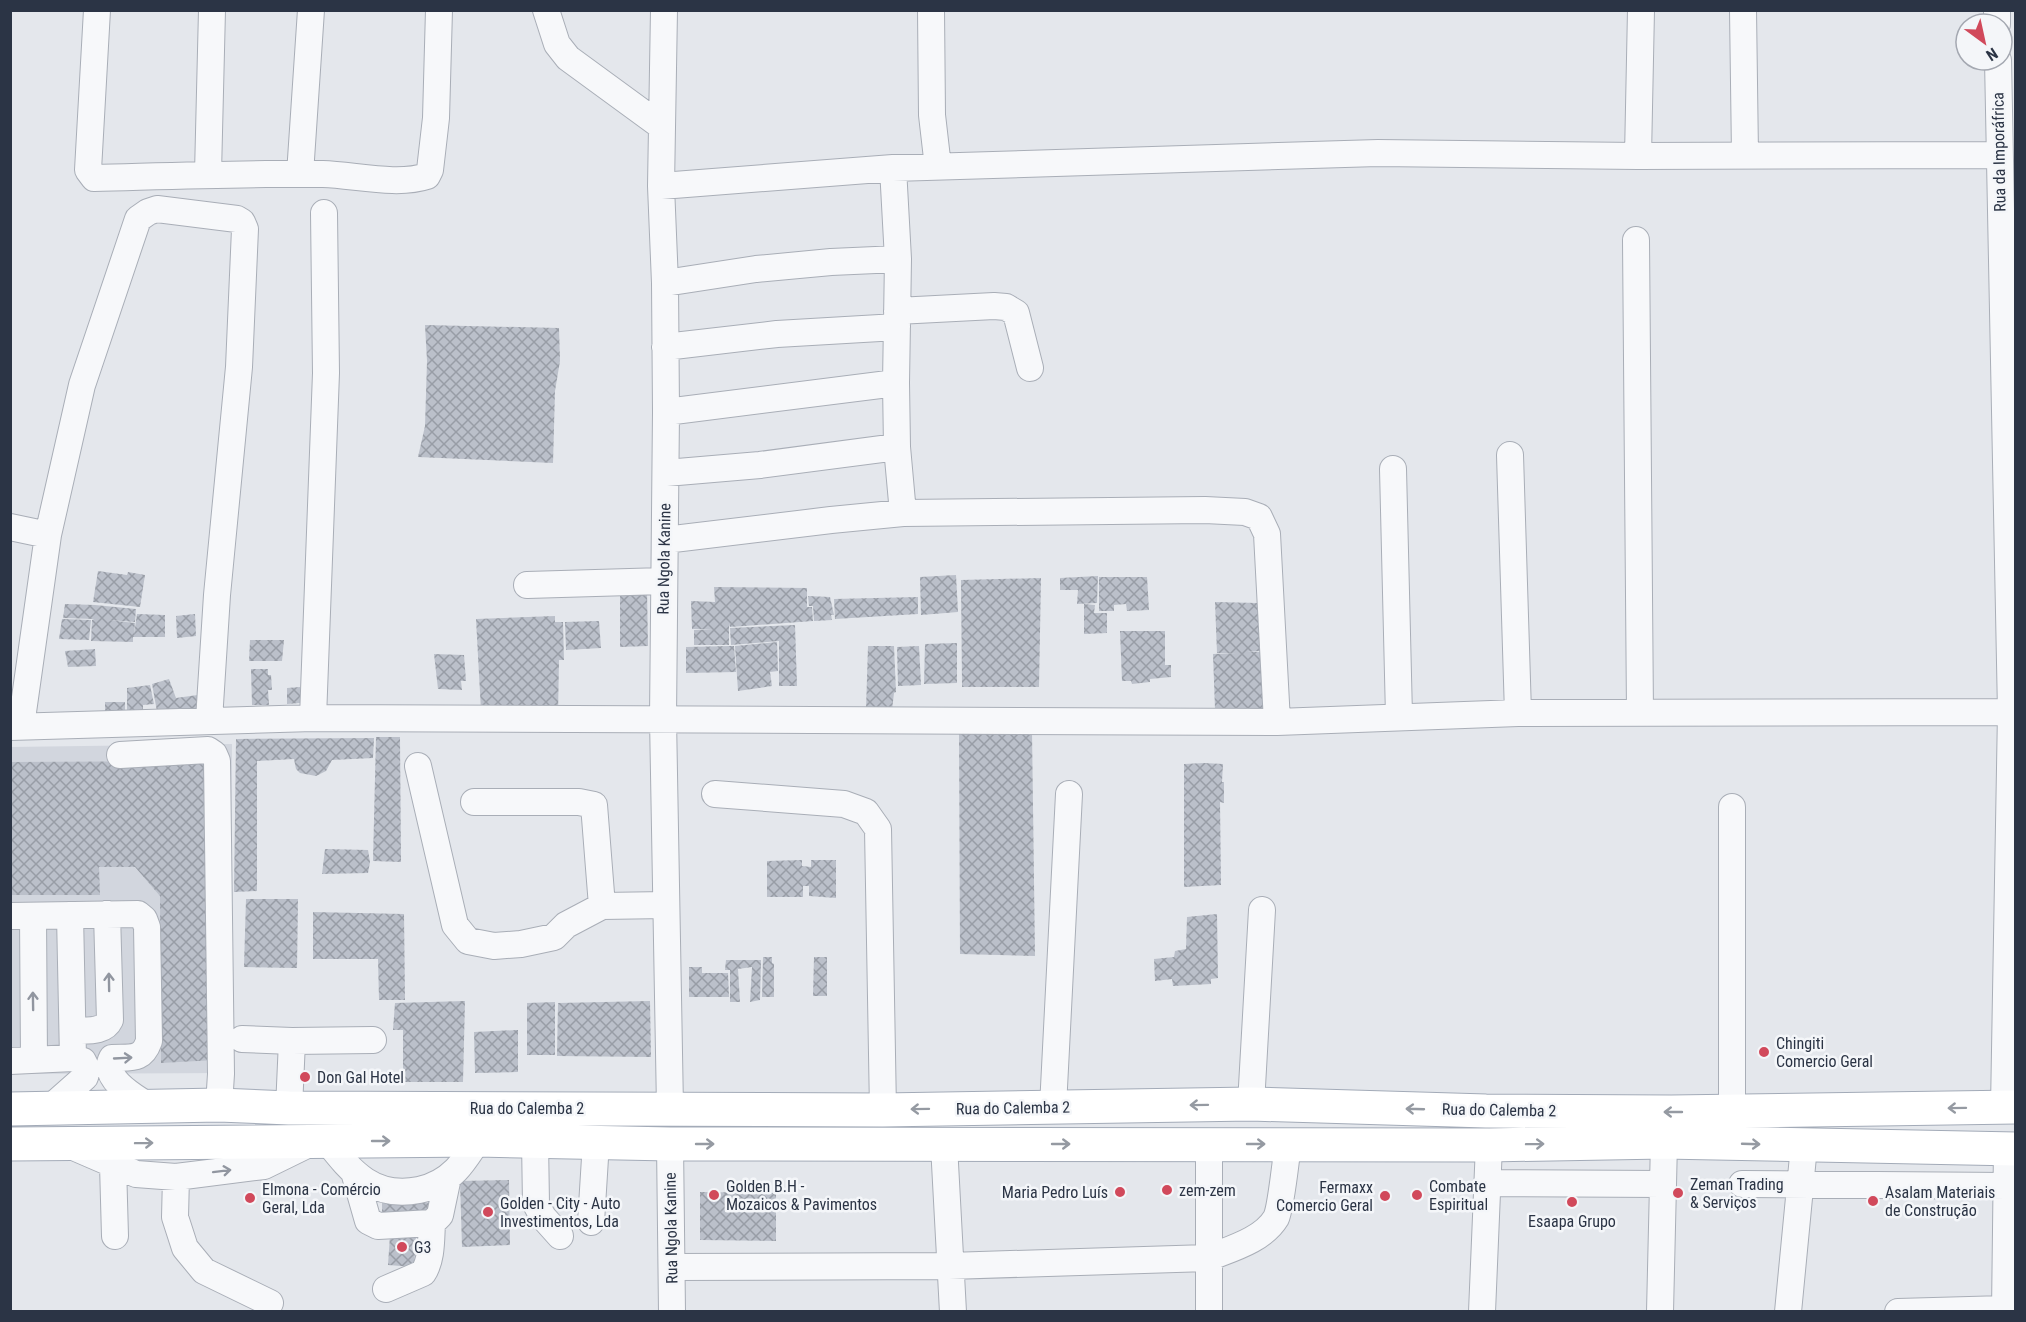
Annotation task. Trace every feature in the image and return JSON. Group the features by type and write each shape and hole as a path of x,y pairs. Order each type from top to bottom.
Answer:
{"main road":[{"name":"Rua do Calemba 2","path":"10,1109 219,1105 289,1108 883,1110 1251,1104 1486,1111 1731,1111 2010,1107"},
{"name":"Rua do Calemba 2","path":"10,1144 478,1140 670,1144 1489,1145 1664,1142 2012,1148"}],"street":[{"path":"97,10 88,170 94,178 208,173 300,174 414,180 427,176 430,170 436,118 439,10"},
{"path":"208,173 212,10"},
{"path":"300,174 311,10"},
{"path":"546,10 557,44 568,58 661,126"},
{"name":"Rua Ngola Kanine","path":"664,10 661,126 666,412 663,718 670,1108"},
{"path":"932,10 932,115 938,167"},
{"path":"1638,156 1641,10"},
{"path":"1743,10 1745,155"},
{"name":"Rua da Imporáfrica","path":"1998,72 1999,155 2011,446 2013,712 2010,1107"},
{"path":"661,186 893,168 1378,153 1638,156 1999,155"},
{"path":"893,168 898,259 897,447 903,513"},
{"path":"209,720 217,596 239,368 245,229 242,222 237,219 157,209 138,219 82,385 48,535 16,726 313,718 1277,722 1518,713 2013,712"},
{"path":"313,718 326,373 324,213"},
{"path":"1636,240 1640,713"},
{"path":"665,283 756,269 898,259"},
{"path":"665,346 994,306 1006,307 1016,313 1030,368"},
{"path":"666,412 896,383"},
{"path":"666,473 792,461 897,447"},
{"path":"1510,455 1518,713"},
{"path":"1393,469 1399,716"},
{"path":"664,540 903,513 1206,510 1245,512 1259,517 1267,534 1277,722"},
{"path":"10,527 48,535"},
{"path":"527,585 664,581"},
{"path":"120,755 208,750 214,754 217,761 222,1074 219,1105"},
{"path":"418,766 455,925 468,941 494,946 521,944 554,937 566,925 602,906 666,904"},
{"path":"715,794 844,804 866,812 878,829 883,1110"},
{"path":"1053,1107 1069,794"},
{"path":"474,802 579,802 594,805 602,906"},
{"path":"1731,1111 1732,807"},
{"path":"1251,1104 1262,910"},
{"path":"50,1108 85,1077 87,1069 83,1061 74,1058 22,1061 22,916 138,914 144,919 147,927 149,1041 146,1052 139,1056 112,1058 110,1068 126,1092 152,1108"},
{"path":"70,915 74,1058"},
{"path":"73,1031 102,1029 108,1025 110,1020 107,915"},
{"path":"243,1039 373,1040"},
{"path":"289,1108 292,1041"},
{"path":"65,1144 136,1174 176,1177 264,1166 321,1141 363,1180 383,1190 398,1193 434,1187 457,1169 478,1140"},
{"path":"535,1141 536,1204 543,1217 560,1236"},
{"path":"591,1222 596,1142"},
{"path":"1660,1311 1664,1142"},
{"name":"Rua Ngola Kanine","path":"670,1144 672,1311"},
{"path":"944,1144 953,1311"},
{"path":"1209,1144 1209,1311"},
{"path":"672,1267 949,1266 1208,1258 1266,1230 1277,1216 1288,1144"},
{"path":"1482,1311 1489,1145"},
{"path":"1788,1311 1804,1146"},
{"path":"1927,1185 1928,1147"},
{"path":"1898,1311 2005,1310 2007,1186 2012,1148"},
{"path":"113,1165 115,1236"},
{"path":"354,1172 368,1221 372,1224 378,1226 432,1223"},
{"path":"176,1177 175,1217 185,1248 204,1271 270,1303"},
{"path":"386,1289 423,1273 426,1269 432,1223 440,1215 448,1177"},
{"path":"1488,1184 1663,1184"},
{"path":"1742,1184 2007,1186"}],"shaded area":[{"path":"232,744 230,1073 11,1074 10,747"}],"building":[{"path":"425,325 559,328 560,361 555,391 553,463 418,457 425,426 427,361"},
{"path":"98,571 145,575 140,607 93,602"},
{"path":"956,575 958,612 921,615 920,577"},
{"path":"1098,576 1097,603 1077,604 1078,590 1060,590 1060,578"},
{"path":"1099,577 1147,577 1149,610 1127,611 1126,604 1114,605 1114,611 1099,611"},
{"path":"1041,578 1039,687 962,687 961,580"},
{"path":"714,587 807,588 807,607 812,607 813,621 730,627 729,624 729,645 694,645 694,630 713,629 692,629 691,601 715,602"},
{"path":"647,590 648,646 620,647 620,591"},
{"path":"808,596 830,597 834,615 831,615 832,620 814,621 813,606 809,606"},
{"path":"918,597 918,614 835,619 834,599"},
{"path":"1215,602 1258,603 1260,651 1247,652 1267,652 1269,708 1215,709 1213,654 1236,653 1217,653"},
{"path":"65,604 136,609 135,622 108,620 135,623 134,635 137,614 165,615 165,637 133,637 133,642 91,641 92,620 94,619 63,618"},
{"path":"1084,604 1095,605 1094,613 1107,613 1107,633 1084,634"},
{"path":"195,614 196,636 177,638 176,616"},
{"path":"555,616 555,622 563,622 564,660 559,660 558,714 481,711 476,619"},
{"path":"62,619 91,620 89,640 59,639"},
{"path":"599,621 601,648 566,650 565,622"},
{"path":"795,625 797,686 779,686 779,641 731,645 730,628"},
{"path":"1120,631 1165,631 1165,665 1171,665 1171,677 1132,684 1131,681 1122,681"},
{"path":"250,640 284,640 282,661 249,661"},
{"path":"777,642 778,671 770,672 772,686 738,691 735,646"},
{"path":"957,643 957,683 924,684 925,644"},
{"path":"734,646 736,672 686,673 686,647"},
{"path":"868,646 894,646 896,692 892,710 866,710"},
{"path":"919,646 921,685 898,686 897,647"},
{"path":"95,649 96,666 68,667 65,651"},
{"path":"434,654 464,655 466,681 461,681 462,690 438,689"},
{"path":"251,669 268,669 268,675 271,675 272,690 268,690 269,705 252,705"},
{"path":"169,679 176,698 205,694 204,708 158,717 152,684"},
{"path":"150,685 154,704 143,705 143,712 127,711 127,688"},
{"path":"300,687 300,703 287,704 287,688"},
{"path":"105,702 125,702 125,716 105,716"},
{"path":"1032,731 1035,956 960,954 959,732"},
{"path":"376,737 400,737 401,862 373,861"},
{"path":"374,738 373,758 332,760 326,771 316,776 300,773 296,769 294,759 257,761 257,891 234,892 236,739"},
{"path":"211,761 216,1060 161,1063 160,896 135,867 99,867 100,895 10,895 10,762"},
{"path":"1184,764 1223,764 1224,803 1220,802 1221,885 1184,887"},
{"path":"325,849 368,850 370,862 368,873 322,874"},
{"path":"802,860 802,866 811,867 811,860 836,860 836,898 809,896 809,886 803,886 803,897 767,897 767,861"},
{"path":"246,899 298,899 297,968 244,967"},
{"path":"313,912 404,914 405,1000 379,1000 378,959 313,959"},
{"path":"1217,914 1218,978 1211,979 1211,984 1173,986 1172,979 1155,981 1154,959 1174,957 1175,951 1186,949 1187,917"},
{"path":"763,957 772,957 774,964 774,997 762,997"},
{"path":"814,957 827,957 827,996 813,996"},
{"path":"726,960 761,960 760,1000 750,1002 752,967 738,969 740,1002 730,1002 730,970 725,970"},
{"path":"689,967 702,967 702,973 728,973 729,997 689,997"},
{"path":"465,1001 463,1082 403,1082 403,1030 393,1030 395,1003"},
{"path":"650,1001 651,1057 557,1056 558,1003"},
{"path":"555,1002 555,1055 527,1055 527,1003"},
{"path":"518,1030 518,1072 475,1073 474,1032"},
{"path":"509,1180 510,1245 462,1247 460,1181"},
{"path":"700,1192 776,1193 776,1241 700,1240"},
{"path":"382,1201 433,1203 433,1217 382,1215"},
{"path":"390,1235 416,1236 414,1267 388,1265"}],"place":[{"name":"Chingiti Comercio Geral","path":"1764,1052"},
{"name":"Don Gal Hotel","path":"305,1077"},
{"name":"zem-zem","path":"1167,1190"},
{"name":"Maria Pedro Luís","path":"1120,1192"},
{"name":"Zeman Trading & Serviços","path":"1678,1193"},
{"name":"Golden B.H - Mozaicos & Pavimentos","path":"714,1195"},
{"name":"Combate Espiritual","path":"1417,1195"},
{"name":"Fermaxx Comercio Geral","path":"1385,1196"},
{"name":"Elmona - Comércio Geral, Lda","path":"250,1198"},
{"name":"Asalam Materiais de Construção","path":"1873,1201"},
{"name":"Esaapa Grupo","path":"1572,1202"},
{"name":"Golden - City - Auto Investimentos, Lda","path":"488,1212"},
{"name":"G3","path":"402,1247"}]}
